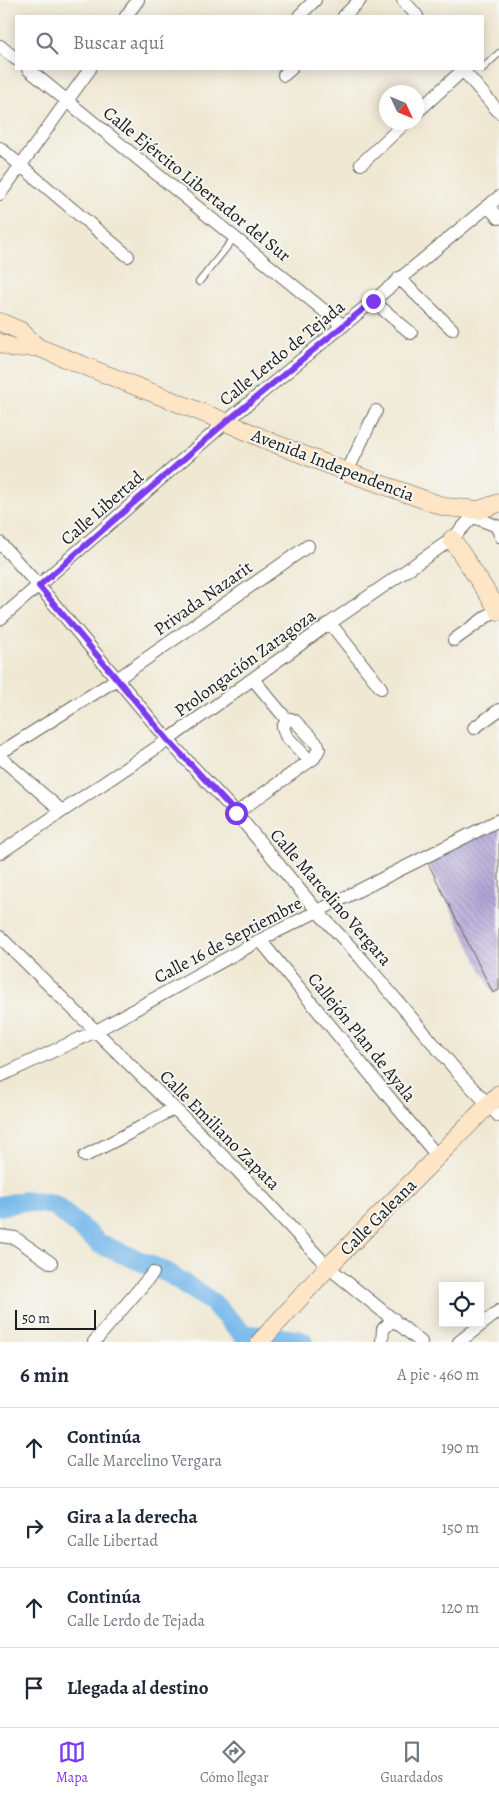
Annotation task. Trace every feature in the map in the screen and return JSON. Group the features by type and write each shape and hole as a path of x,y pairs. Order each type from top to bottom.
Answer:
{"main road":[{"name":"Avenida Independencia","path":"0,322 21,331 37,347 347,472 446,507 486,509"},
{"name":"Avenida Independencia","path":"0,343 14,348 37,347"},
{"path":"452,539 498,610"},
{"name":"Calle Galeana","path":"260,1342 328,1267 438,1156 495,1105"}],"street":[{"path":"127,15 138,0"},
{"path":"300,15 315,0"},
{"path":"345,15 360,0"},
{"path":"403,0 416,15"},
{"path":"0,46 15,58"},
{"name":"Calle Ejército Libertador del Sur","path":"29,70 343,326"},
{"path":"0,194 89,70"},
{"path":"424,106 465,73 499,112"},
{"path":"361,164 397,130"},
{"path":"0,148 128,256"},
{"name":"Calle Lerdo de Tejada","path":"226,422 499,197"},
{"path":"488,206 499,218"},
{"path":"399,278 452,329"},
{"path":"373,301 411,333"},
{"path":"347,472 376,411"},
{"name":"Calle Libertad","path":"0,619 226,422"},
{"name":"Avenida Independencia","path":"486,509 496,526"},
{"name":"Prolongación Zaragoza","path":"0,853 168,740 330,623 452,539 486,509"},
{"name":"Calle Marcelino Vergara","path":"0,543 39,586 168,740 236,813 318,912 495,1105"},
{"name":"Privada Nazarit","path":"1,759 308,546"},
{"path":"454,640 498,610"},
{"path":"330,623 381,688"},
{"path":"236,813 312,759 286,736 283,731 286,722 253,679"},
{"path":"474,728 499,710"},
{"path":"1,759 62,811"},
{"name":"Calle 16 de Septiembre","path":"0,1076 96,1031 260,940 499,820"},
{"name":"Calle Emiliano Zapata","path":"0,937 236,1169 328,1267 344,1282 394,1319 421,1342"},
{"name":"Callejón Plan de Ayala","path":"260,940 438,1156"},
{"path":"85,1156 174,1108"},
{"path":"0,1236 15,1238 51,1263"},
{"path":"94,1342 152,1273"},
{"path":"459,1342 499,1311"},
{"path":"382,1342 384,1329 394,1319"}],"lane":[{"path":"484,66 499,52"},
{"path":"199,282 234,237"},
{"path":"496,526 499,539"}],"building":[{"path":"499,825 499,990 493,993 427,861"}],"waterway":[{"path":"0,1206 24,1201 54,1205 100,1244 168,1273 212,1302 243,1334 303,1342"}],"route":[{"path":"236,813 168,740 39,586 226,422 373,301"}]}
